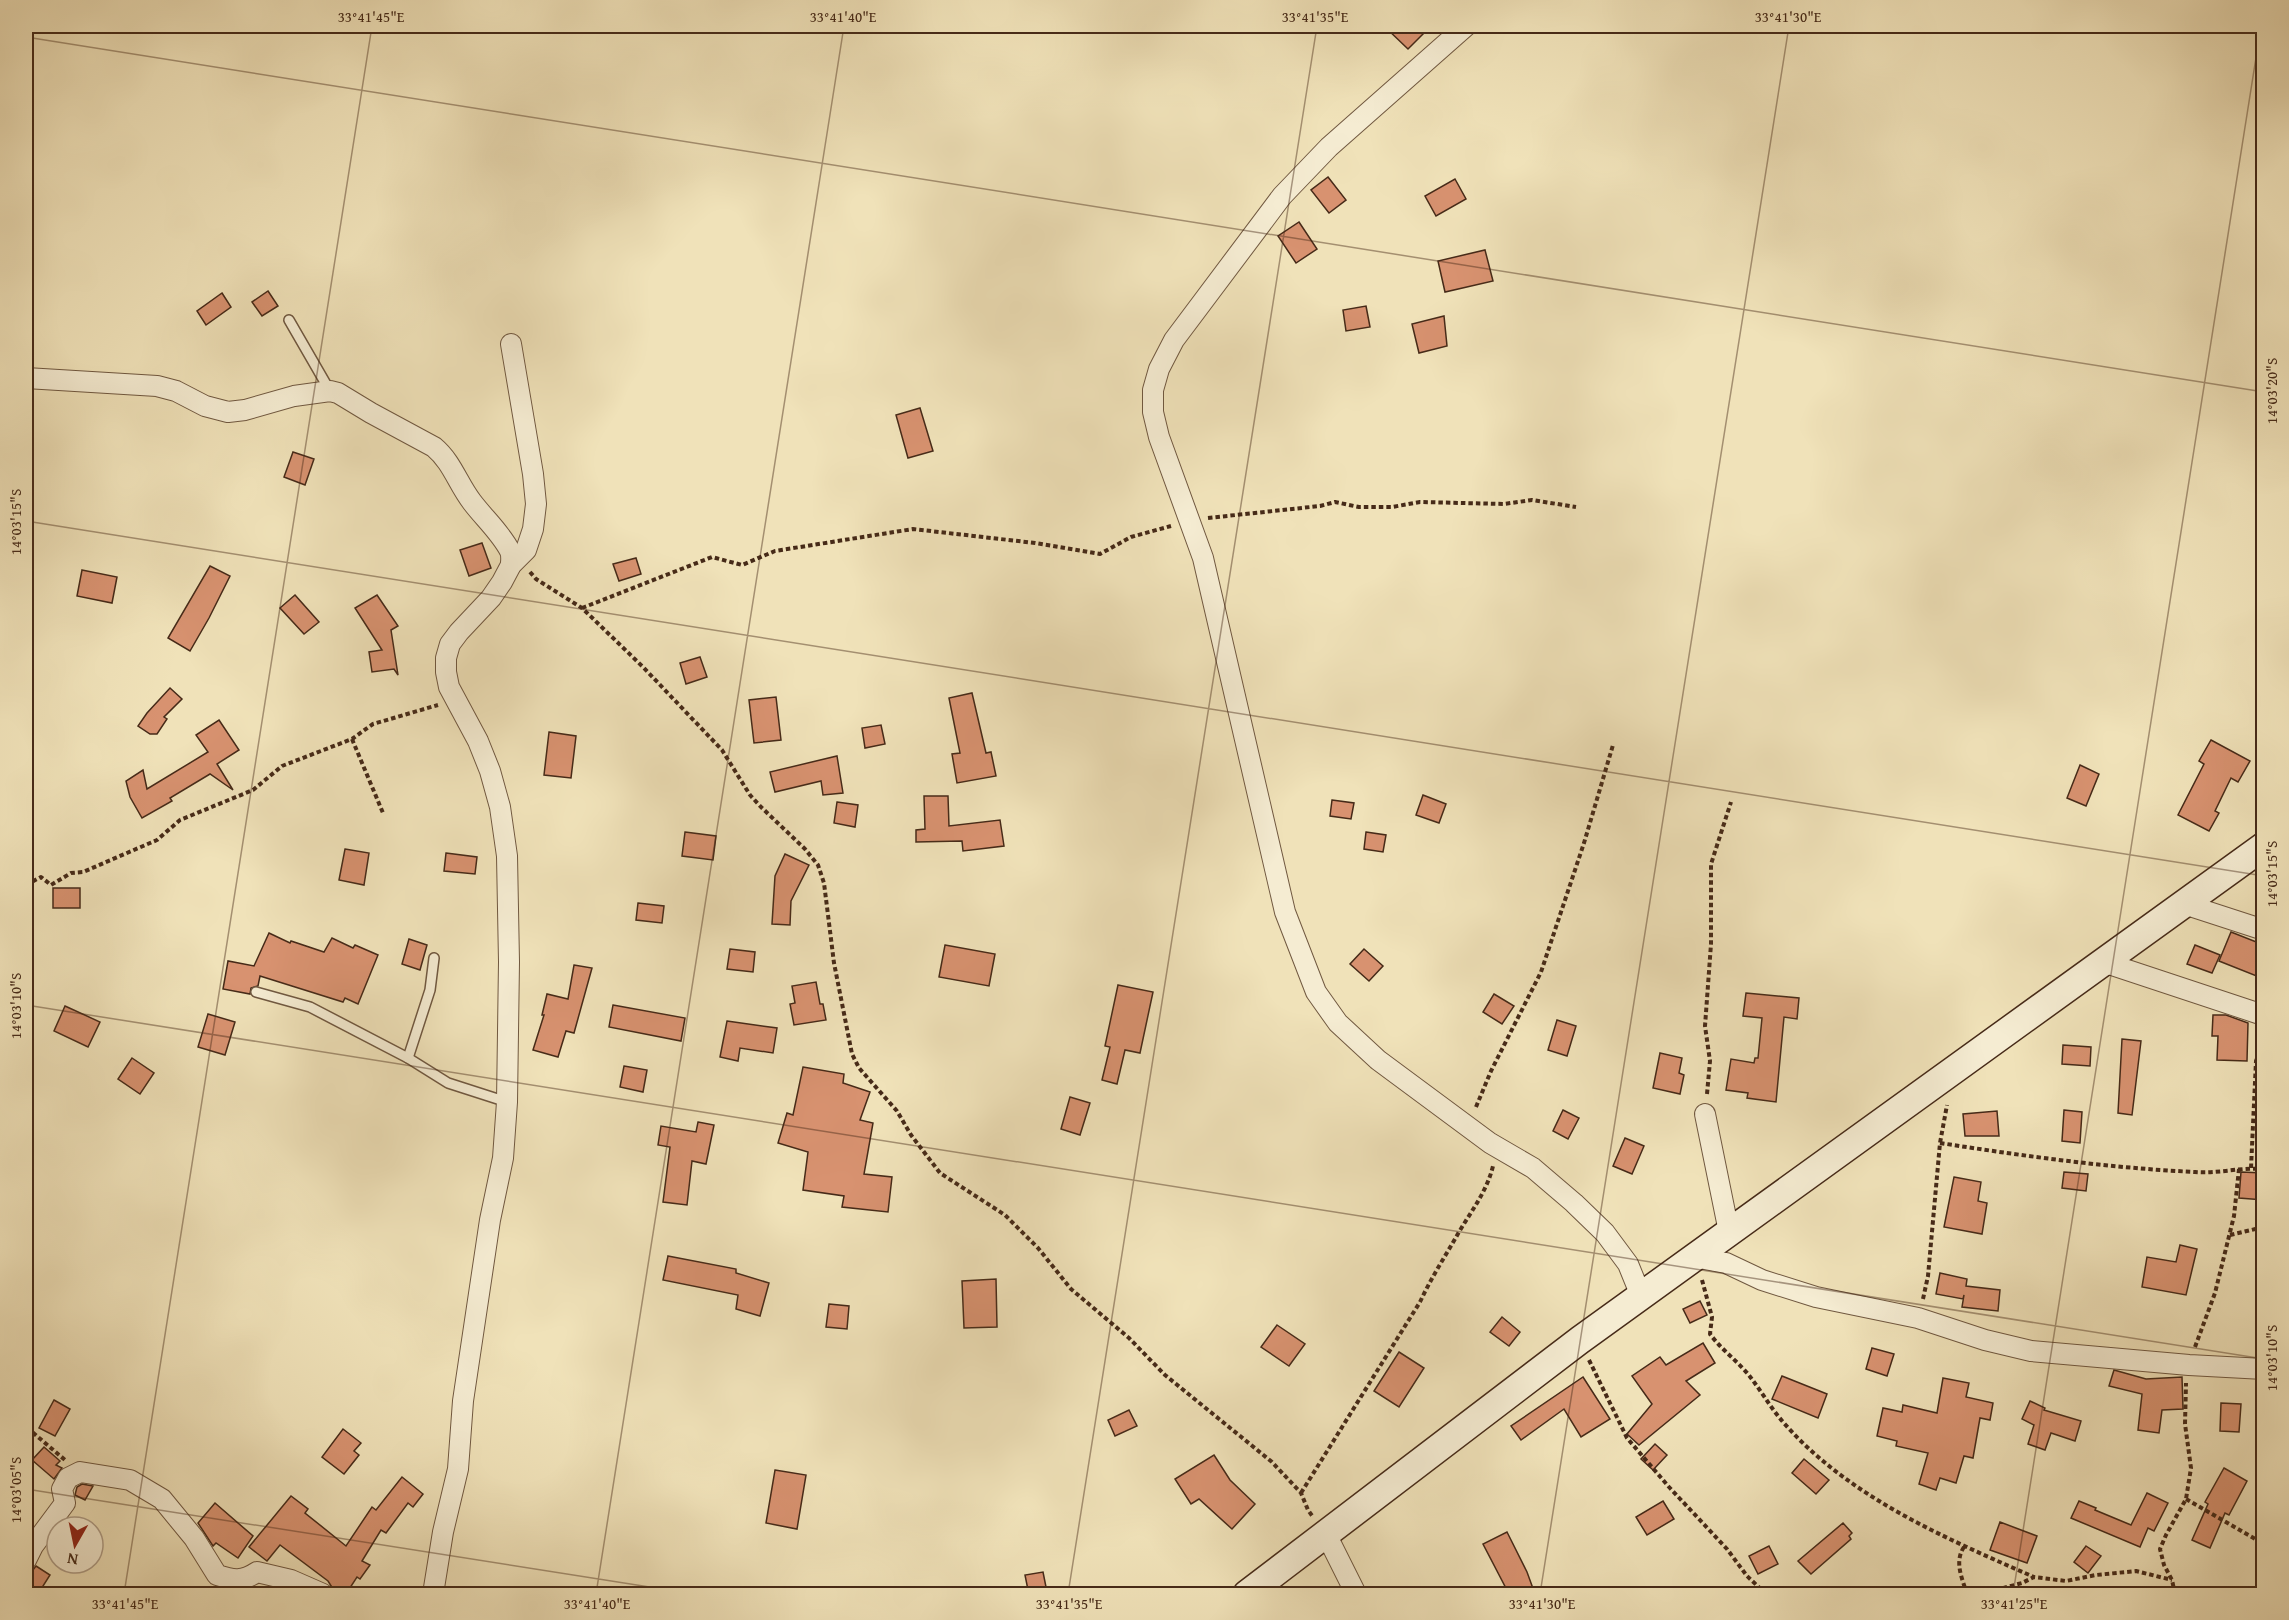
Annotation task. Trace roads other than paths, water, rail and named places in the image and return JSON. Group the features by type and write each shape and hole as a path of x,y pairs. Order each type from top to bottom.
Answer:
{"street":[{"path":"1466,26 1329,147 1282,196 1174,340 1159,369 1153,390 1153,412 1159,437 1203,558 1285,912 1316,992 1338,1023 1378,1060 1479,1134 1533,1168 1574,1203 1605,1233 1628,1264 1641,1296"},
{"path":"433,1594 443,1532 458,1469 463,1401 471,1345 490,1220 503,1158 507,1102 509,962 507,856 500,807 490,771 478,741 450,687 446,672 446,658 450,644 491,598 514,562 525,550 533,529 536,504 533,474 511,344"},
{"path":"26,378 158,386 176,391 205,406 228,412 245,410 294,396 330,391 338,393 442,453 470,500 505,542 514,562"},
{"path":"1247,1594 1580,1340 2264,846"},
{"path":"2184,904 2264,930"},
{"path":"2103,962 2260,1014"},
{"path":"1705,1114 1729,1232"},
{"path":"1694,1257 1726,1263 1762,1280 1816,1297 1918,1318 1985,1340 2031,1351 2264,1369"},
{"path":"26,1560 33,1546 65,1503 62,1488 68,1478 80,1472 130,1480 162,1499 194,1538 217,1575 236,1581 248,1578 257,1572 291,1580 322,1594"},
{"path":"1326,1534 1356,1594"}],"lane":[{"path":"289,320 330,391"},
{"path":"408,1059 430,990 435,957"},
{"path":"256,992 310,1007 448,1083 507,1102"}]}
